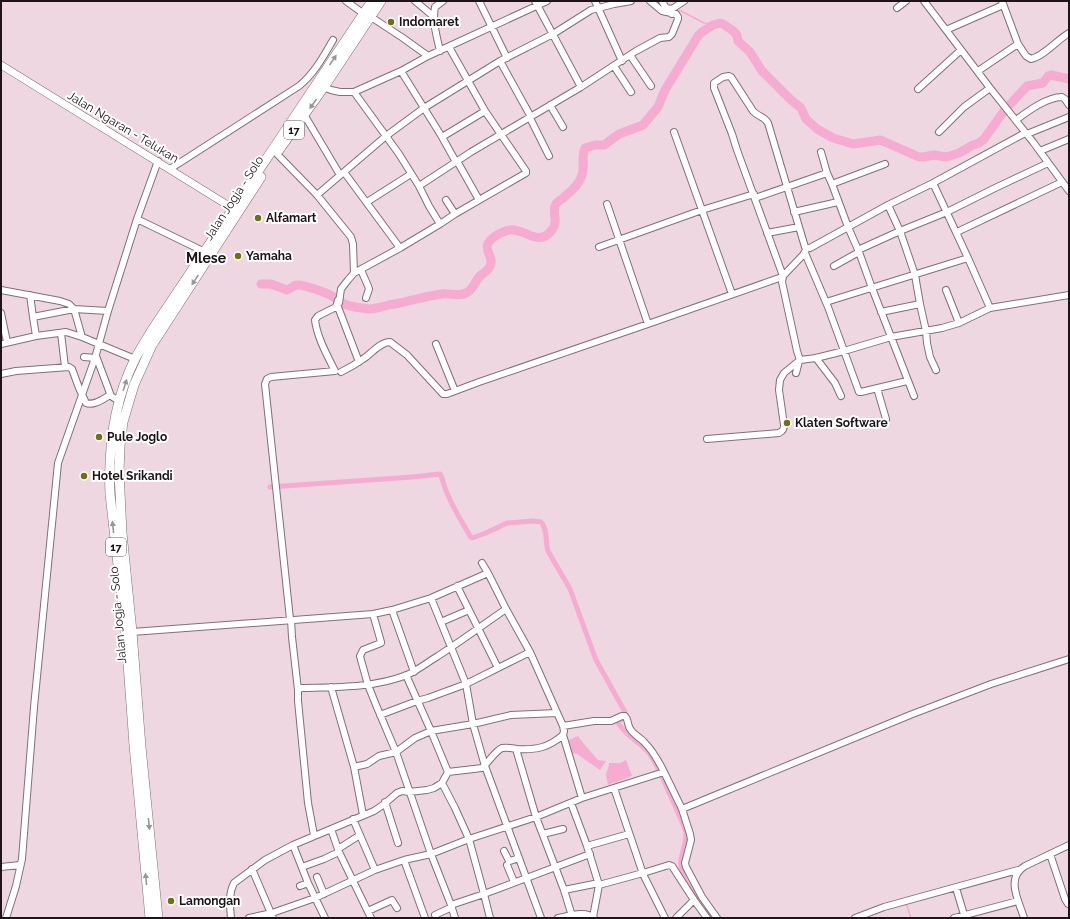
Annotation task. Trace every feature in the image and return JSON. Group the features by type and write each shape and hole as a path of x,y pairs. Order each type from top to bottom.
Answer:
{"highway":[{"name":"Jalan Jogja - Solo","path":"368,15 372,1"},
{"name":"Jalan Jogja - Solo","path":"158,918 122,533 119,480 120,446 123,422 134,385 152,345 236,210 305,116 324,87 347,46 368,15 381,1"},
{"name":"17","path":"150,918 134,745 126,636 110,494 109,470 114,419 119,401 135,359 152,330 205,252 236,210 347,46"}],"main road":[{"name":"Jalan Ngaran - Telukan","path":"1,66 236,210"}],"street":[{"path":"346,1 428,56"},
{"path":"415,1 433,16"},
{"path":"440,51 433,16 435,8 443,1"},
{"path":"479,1 507,58"},
{"path":"324,87 340,92 354,92 492,27 536,4 547,1"},
{"path":"595,1 622,61"},
{"path":"318,196 342,173 386,136 424,108 500,61 553,34 591,10 631,1"},
{"path":"650,1 662,11 672,11 684,1"},
{"path":"419,186 581,87 630,55 660,38 669,37 672,34 678,19 677,15 666,8 662,1"},
{"path":"897,8 906,1"},
{"path":"924,1 990,88 1011,113 1069,191"},
{"path":"946,30 1003,3 1018,44 1026,56 1031,59 1047,50 1060,38 1069,34"},
{"path":"536,4 581,87"},
{"path":"170,169 299,86 315,69 333,40"},
{"path":"978,72 1018,44"},
{"path":"314,836 308,803 291,619 265,384 267,379 271,377 335,371 327,355 315,320 318,316 336,307 341,289 354,273 400,248 526,173 468,81 449,47"},
{"path":"918,89 962,50"},
{"path":"630,55 651,86"},
{"path":"500,61 550,156"},
{"path":"614,66 631,92"},
{"path":"401,71 480,200"},
{"path":"796,373 800,361 782,282 782,276 732,134 714,88 714,83 726,76 731,77 755,114 765,118 768,123 806,251 859,392 907,381"},
{"path":"939,132 964,108 990,88"},
{"path":"354,92 399,154 440,224"},
{"path":"1016,120 1039,105 1055,98 1062,97 1069,105"},
{"path":"550,106 563,127"},
{"path":"442,137 486,110"},
{"path":"305,116 342,173 367,202 400,248"},
{"path":"341,372 359,362 385,343 390,342 408,355 443,394 447,394 648,324 782,276 810,248 888,205 933,183 1026,133 1069,117"},
{"path":"674,132 732,294"},
{"path":"1040,151 1069,139"},
{"path":"820,152 826,173 832,184 848,227 859,251 890,337 914,396"},
{"path":"276,154 318,196 351,237 353,244 354,273"},
{"path":"6,918 16,886 20,865 58,463 95,357 108,310 137,219 158,161"},
{"path":"834,266 859,251 947,212 1048,163"},
{"path":"832,184 885,164"},
{"path":"599,247 702,210 787,187 826,173"},
{"path":"367,202 411,174"},
{"path":"957,232 1062,182"},
{"path":"933,183 957,232 990,308"},
{"path":"446,200 455,214"},
{"path":"794,212 838,202"},
{"path":"607,204 648,324"},
{"path":"888,205 900,232 915,275 926,331 928,350 936,370"},
{"path":"137,219 205,252"},
{"path":"767,233 799,227"},
{"path":"826,302 968,258"},
{"path":"360,270 369,289 366,298"},
{"path":"1,290 69,304 74,309 82,337"},
{"path":"946,290 959,323"},
{"path":"30,295 36,336"},
{"path":"707,439 779,433 782,431 784,429 779,390 780,380 784,373 800,361 844,351 890,337 942,328 959,323 990,308 1069,295"},
{"path":"338,303 359,362"},
{"path":"881,312 920,304"},
{"path":"33,317 74,309 108,310"},
{"path":"1,313 4,343 36,336 66,332 99,343 135,359"},
{"path":"61,332 65,367"},
{"path":"436,344 455,391"},
{"path":"84,357 95,357"},
{"path":"95,357 110,394 113,398 119,401"},
{"path":"816,358 833,379 841,396"},
{"path":"1,374 16,371 69,367 72,369 86,403 89,404 100,401 110,394"},
{"path":"877,388 886,419"},
{"path":"482,563 530,652 563,726 563,735 582,798"},
{"path":"132,632 373,614 431,598 488,573"},
{"path":"457,586 498,668"},
{"path":"431,598 466,684 473,724 485,766 541,918"},
{"path":"298,690 301,688 331,688 368,685 414,672 506,609"},
{"path":"392,610 414,672"},
{"path":"441,622 469,610"},
{"path":"373,614 381,643 363,650 360,656 368,685 396,752 455,918"},
{"path":"380,715 466,684 530,652"},
{"path":"682,809 910,715 991,684 1069,658"},
{"path":"406,675 448,772"},
{"path":"331,688 354,767 363,815"},
{"path":"354,767 367,764 380,756 396,752 415,738 431,731 473,724 511,715 557,713"},
{"path":"563,726 594,721 611,721 625,716 628,720 631,731 649,747 664,772 682,809 691,840 686,860 686,867 702,897 717,918"},
{"path":"448,772 479,769 485,766 501,748 538,749 547,746 563,735"},
{"path":"516,749 536,817 564,890 572,916"},
{"path":"231,918 229,898 234,883 265,860 293,845 374,811 397,793 402,791 410,792 434,788 442,783 448,772"},
{"path":"249,918 272,916 375,870 404,860 431,854 469,839 536,817 582,798 664,772"},
{"path":"442,783 469,839 490,918"},
{"path":"614,788 643,873 665,918"},
{"path":"385,802 398,843"},
{"path":"558,918 588,914 594,918 599,884 590,854 571,803"},
{"path":"353,820 375,870"},
{"path":"330,829 371,918"},
{"path":"543,834 563,829"},
{"path":"587,846 629,834"},
{"path":"302,868 339,851 360,836"},
{"path":"293,845 308,883 325,918"},
{"path":"855,918 863,917 884,907 1018,870 1069,845"},
{"path":"504,851 508,860 510,861 519,858"},
{"path":"435,915 452,906 590,854"},
{"path":"1050,854 1069,904"},
{"path":"404,860 425,918"},
{"path":"1,867 20,865"},
{"path":"507,865 514,882"},
{"path":"564,890 599,884 671,865 706,918"},
{"path":"252,869 272,916"},
{"path":"1018,870 1015,892 1024,918"},
{"path":"317,877 324,894"},
{"path":"300,886 308,883"},
{"path":"956,888 965,916"},
{"path":"368,912 392,900 397,908"},
{"path":"676,918 694,900"},
{"path":"954,918 1018,901"}],"shaded area":[{"path":"578,736 598,760 606,761 600,770 577,754 570,753 567,741"},
{"path":"626,760 632,776 608,785 606,775 609,763 620,763"}],"waterway":[{"path":"674,11 681,11 704,23 717,24"},
{"path":"261,284 271,284 287,290 296,285 300,285 332,296 347,305 368,309 436,295 460,295 468,292 479,277 487,271 490,266 491,258 487,248 491,240 497,235 510,230 519,231 539,238 548,235 555,223 554,209 556,205 581,179 583,172 583,154 585,148 595,145 604,145 619,134 643,125 658,107 665,90 698,36 713,25 720,23 732,30 737,35 738,41 750,52 762,71 801,108 806,119 817,129 833,138 853,144 880,140 919,157 934,155 946,157 959,153 979,143 984,139 1004,111 1027,86 1043,83 1048,76 1051,75 1069,79"},
{"path":"270,487 440,474 447,494 472,538 507,523 533,521 541,522 546,532 548,551 570,589 596,660 625,712 618,723 625,732 649,753 661,774 686,832 681,860 682,872 686,883 700,903"},
{"path":"906,903 911,918"},
{"path":"705,910 711,918"}],"place":[{"name":"Indomaret","path":"391,22"},
{"name":"Alfamart","path":"258,218"},
{"name":"Yamaha","path":"238,256"},
{"name":"Klaten Software","path":"787,423"},
{"name":"Pule Joglo","path":"99,437"},
{"name":"Hotel Srikandi","path":"84,476"},
{"name":"Lamongan","path":"171,901"}],"district":[{"name":"Mlese","path":"206,258"}]}
